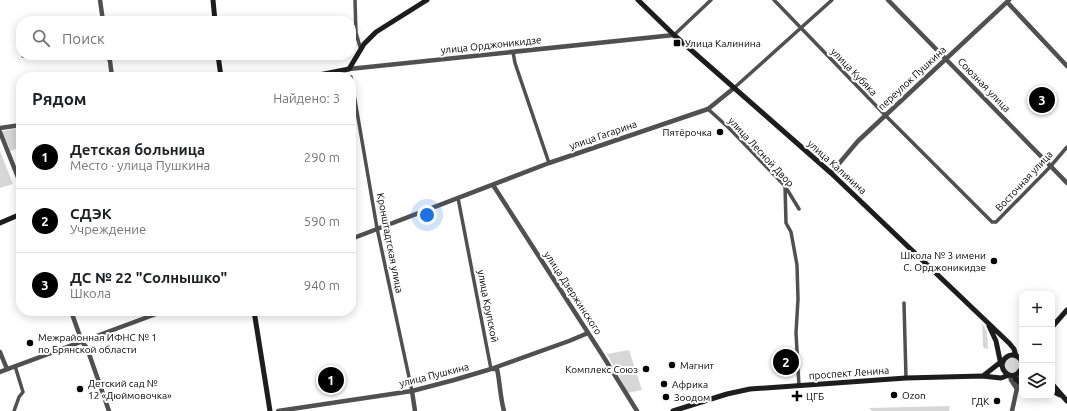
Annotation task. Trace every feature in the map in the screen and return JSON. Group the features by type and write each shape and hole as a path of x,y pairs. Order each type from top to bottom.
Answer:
{"main road":[{"path":"213,0 215,16"},
{"path":"356,59 364,44 376,32 427,0"},
{"name":"улица Калинина","path":"638,0 674,35 831,173 1012,347 1019,359"},
{"path":"219,60 220,72"},
{"path":"349,70 356,60"},
{"name":"улица Орджоникидзе","path":"338,72 349,70"},
{"path":"0,223 16,216"},
{"path":"1055,324 1067,310"},
{"path":"255,316 270,411"},
{"path":"986,322 996,341 1004,371 1019,382"},
{"path":"982,376 1002,364 1008,356 1012,355 1019,359"},
{"path":"1011,375 1019,372"},
{"name":"проспект Ленина","path":"673,411 744,389 906,378 982,376 999,378 1011,375"},
{"path":"1055,388 1061,396"},
{"path":"1055,393 1067,401"}],"street":[{"path":"100,0 102,16"},
{"path":"355,0 355,16"},
{"path":"674,35 712,0"},
{"name":"улица Кубяка","path":"774,0 886,116 992,222"},
{"name":"улица Гагарина","path":"356,237 549,163 708,109 734,88 832,0"},
{"name":"Союзная улица","path":"888,0 1067,183"},
{"path":"1007,1 1067,66"},
{"name":"переулок Пушкина","path":"831,173 858,141 1007,1"},
{"path":"356,32 361,50"},
{"name":"улица Орджоникидзе","path":"349,70 674,35"},
{"path":"513,52 515,63 549,163"},
{"path":"110,60 111,72"},
{"name":"Кронштадтская улица","path":"356,106 377,228 415,411"},
{"name":"улица Лесной Двор","path":"708,109 730,129 785,186 799,209"},
{"path":"0,128 16,126"},
{"path":"0,132 16,172"},
{"name":"Восточная улица","path":"992,222 996,222 1050,167 1067,147"},
{"name":"улица Дзержинского","path":"493,185 604,356 637,411"},
{"path":"785,186 786,223 791,232 797,265 798,299 796,333 799,386"},
{"name":"улица Крупской","path":"458,198 490,369 497,369 504,411"},
{"path":"904,303 906,378"},
{"path":"73,316 82,342 87,348 109,411"},
{"path":"0,372 151,316"},
{"name":"улица Пушкина","path":"278,411 412,391 490,369 569,341 588,332"},
{"path":"0,352 7,369"},
{"path":"14,411 19,397 23,392 15,366"},
{"path":"1011,375 1011,380 1017,390"},
{"path":"1012,411 1019,385"}],"shaded area":[{"path":"16,129 16,149 10,151 2,131"},
{"path":"0,151 13,184 0,188"},
{"path":"982,323 987,332 988,349 984,348 983,346"},
{"path":"629,350 642,390 628,393 607,354"},
{"path":"1012,357 1019,362 1019,368 1015,372 1009,372 1005,368 1005,362 1009,358"},
{"path":"950,406 949,411 872,411 869,408"}],"place":[{"name":"Улица Калинина","path":"677,43"},
{"name":"ДС № 22 \"Солнышко\"","path":"1042,100"},
{"name":"Пятёрочка","path":"720,132"},
{"name":"Школа № 3 имени С. Орджоникидзе","path":"994,261"},
{"name":"Межрайонная ИФНС № 1 по Брянской области","path":"30,343"},
{"name":"СДЭК","path":"786,362"},
{"name":"Магнит","path":"672,365"},
{"name":"Комплекс Союз","path":"646,369"},
{"name":"Детская больница","path":"331,380"},
{"name":"Африка","path":"664,384"},
{"name":"Детский сад № 12 «Дюймовочка»","path":"80,389"},
{"name":"Ozon","path":"894,395"},
{"name":"ЦГБ","path":"797,396"},
{"name":"Зоодом","path":"666,397"},
{"name":"ГДК","path":"997,401"}]}
